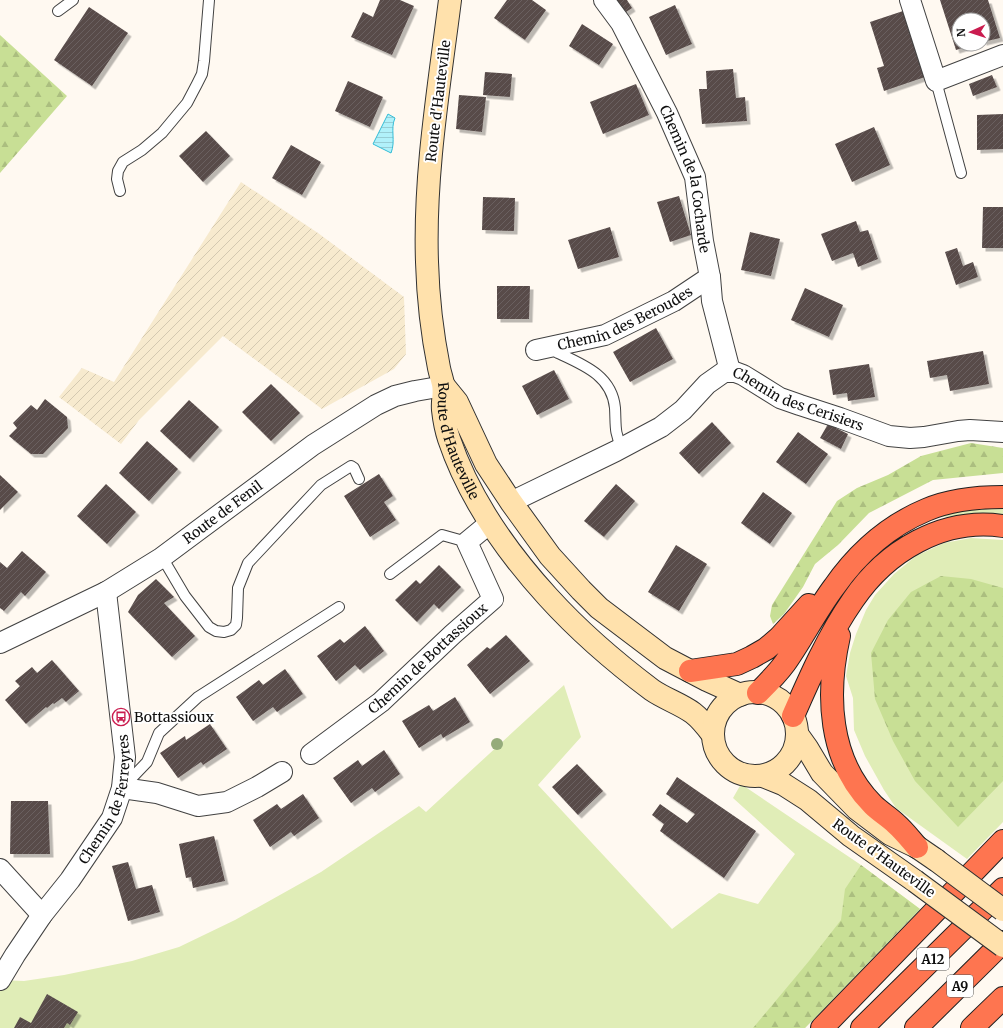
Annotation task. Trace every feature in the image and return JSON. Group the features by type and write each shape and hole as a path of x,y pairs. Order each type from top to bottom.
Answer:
{"highway":[{"path":"749,694 784,665 834,587 854,562 879,538 901,523 926,510 953,502 990,497 1003,497"},
{"path":"795,725 807,684 845,612 868,581 880,568 908,546 937,532 978,524 1003,526"},
{"path":"690,671 737,664 766,649 779,638 813,601 834,587"},
{"path":"845,612 835,656 832,683 833,714 839,746 849,772 856,785 873,805 896,824 917,846"},
{"path":"822,1028 1003,841"},
{"name":"A12","path":"862,1028 1003,889"},
{"name":"A9","path":"916,1028 1003,942"},
{"path":"972,1028 1003,998"}],"main road":[{"name":"Route d'Hauteville","path":"450,0 434,125 427,203 427,263 432,323 439,368 444,386 443,409 449,438 462,472 490,523 528,574 578,628 654,691 693,713 703,722 713,735"},
{"name":"Route d'Hauteville","path":"444,386 457,402 486,464 511,502 550,556 599,608 665,658 690,671 749,694"},
{"path":"490,523 511,502"},
{"path":"749,694 772,696 782,702 795,725 795,747 789,759 775,771 763,776 743,775 730,769 717,754 714,745 714,725 720,710 727,703 749,694"},
{"name":"Route d'Hauteville","path":"795,725 822,773 857,809 890,834 917,846 1003,910"},
{"name":"Route d'Hauteville","path":"763,776 783,784 808,800 851,836 1003,946"}],"street":[{"name":"Chemin de la Cocharde","path":"604,0 621,23 666,113 695,177 703,241 710,277 712,301 730,371"},
{"path":"910,0 936,81 1003,55"},
{"name":"Chemin des Beroudes","path":"544,348 604,335 674,301 710,277"},
{"name":"Chemin des Cerisiers","path":"511,502 648,434 672,419 692,402 707,384 720,374 730,371 743,375 784,399 889,436 910,438 924,437 970,430 1003,432"},
{"name":"Route de Fenil","path":"0,643 106,592 162,557 313,445 376,405 395,396 444,386"},
{"path":"467,542 490,523"},
{"name":"Chemin de Bottassioux","path":"311,754 381,702 453,634 493,599 467,542"},
{"name":"Chemin de Ferreyres","path":"0,980 42,915 70,880 112,818 122,788 125,757 106,592"},
{"path":"122,788 157,793 198,806 228,802 282,772"},
{"path":"0,868 42,915"}],"lane":[{"path":"58,11 73,0"},
{"path":"120,191 117,179 118,171 122,162 142,150 162,133 186,103 200,79 204,61 210,0"},
{"path":"936,81 961,174"},
{"path":"544,348 555,351 582,364 592,370 607,385 613,399 615,409 616,437 622,448"},
{"path":"162,557 185,596 209,627 216,631 224,632 232,630 236,625 238,588 248,563 321,485 351,466 354,468 359,479"},
{"path":"390,574 442,535 467,542"},
{"path":"122,788 147,762 159,733 198,697 339,607"}],"shaded area":[{"path":"241,182 318,233 404,297 406,354 394,369 322,409 223,336 139,420 121,444 59,397 82,368 114,382"}],"green space":[{"path":"0,35 67,96 0,173"},
{"path":"971,443 1003,448 1003,473 933,480 869,513 838,545 815,564 803,587 784,614 773,624 770,616 772,605 837,501 857,488 888,475 921,456"},
{"path":"1003,506 1003,516 994,514 940,517 956,509"},
{"path":"971,538 1003,540 1003,822 967,859 896,808 884,790 865,756 854,730 853,698 846,676 850,653 866,610 875,595 894,574 916,556 944,543"},
{"path":"941,576 971,579 1003,588 1003,781 958,827 915,781 893,741 875,699 871,653 888,620 911,592"},
{"path":"564,685 581,737 538,785 672,929 719,893 758,904 795,854 733,798 741,784 861,865 920,909 805,1028 0,1028 0,980 24,981 64,975 132,961 179,947 235,920 321,872 419,806 426,812"},
{"path":"861,865 920,909 805,1028 753,1028 841,920 845,889"}],"water":[{"path":"388,114 395,118 391,153 373,144"}],"building":[{"path":"380,0 400,0 414,6 392,55 351,37 363,12 373,17"},
{"path":"507,0 532,0 546,10 525,40 494,18"},
{"path":"614,0 627,0 632,8 623,14"},
{"path":"940,0 988,0 1000,38 991,40 991,12 951,12 951,34"},
{"path":"675,5 692,44 666,55 649,17"},
{"path":"89,7 128,33 92,86 54,60"},
{"path":"903,11 925,77 884,91 877,68 884,66 870,22"},
{"path":"582,24 613,44 599,65 569,46"},
{"path":"733,69 736,98 745,97 747,121 702,124 699,89 707,89 706,71"},
{"path":"485,72 512,74 510,97 483,95"},
{"path":"992,75 997,87 973,96 969,84"},
{"path":"348,81 383,97 370,127 335,111"},
{"path":"636,84 649,115 603,134 590,102"},
{"path":"459,95 486,97 482,132 456,129"},
{"path":"1003,114 1003,149 977,150 977,115"},
{"path":"874,127 890,165 852,182 835,144"},
{"path":"206,131 230,156 203,182 179,156"},
{"path":"291,145 321,162 302,195 272,178"},
{"path":"679,196 691,235 670,242 657,202"},
{"path":"483,197 515,198 514,231 482,230"},
{"path":"983,207 1003,207 1003,248 982,248"},
{"path":"856,221 860,232 868,230 878,259 858,267 853,253 832,261 821,234"},
{"path":"610,227 619,257 578,269 568,240"},
{"path":"750,232 780,239 771,276 741,270"},
{"path":"957,248 963,266 973,262 978,277 956,285 945,252"},
{"path":"497,286 530,286 529,319 497,319"},
{"path":"805,288 843,305 829,337 791,320"},
{"path":"656,328 673,359 630,382 613,352"},
{"path":"983,351 989,384 950,391 947,375 930,378 927,361"},
{"path":"869,364 875,397 848,401 847,393 833,395 829,370"},
{"path":"554,370 569,399 537,415 522,386"},
{"path":"271,384 300,413 271,441 242,412"},
{"path":"45,399 67,417 68,428 43,454 31,454 9,436 17,428 13,423 31,405 37,410"},
{"path":"189,400 219,427 190,459 160,431"},
{"path":"712,422 731,443 699,474 679,453"},
{"path":"828,424 848,434 841,449 820,438"},
{"path":"798,432 828,454 806,484 776,462"},
{"path":"147,441 178,469 149,501 119,473"},
{"path":"379,474 393,496 384,502 396,520 370,537 344,496"},
{"path":"0,475 18,492 0,510"},
{"path":"106,484 136,512 107,544 77,516"},
{"path":"616,484 635,501 604,537 584,521"},
{"path":"763,492 792,513 770,544 741,523"},
{"path":"676,545 707,564 679,611 648,592"},
{"path":"22,551 46,572 25,596 21,592 4,611 0,608 0,562 7,568"},
{"path":"439,565 461,587 439,609 434,604 417,622 395,600 416,580 420,584"},
{"path":"156,579 174,597 164,603 195,636 172,657 128,612 138,595"},
{"path":"365,626 384,651 360,670 355,665 336,681 317,656 340,639 344,643"},
{"path":"506,635 530,661 490,694 467,665 487,647 490,649"},
{"path":"52,660 79,691 66,702 62,698 47,708 46,707 26,724 5,700 20,686 15,681 32,667 37,673"},
{"path":"285,669 303,694 277,712 273,707 253,721 236,697 259,680 263,685"},
{"path":"455,697 470,722 443,738 441,734 419,748 402,721 429,705 433,711"},
{"path":"210,724 227,749 203,765 201,762 178,778 160,753 185,736 186,740"},
{"path":"384,750 400,774 375,792 372,788 351,803 333,778 358,760 362,766"},
{"path":"577,764 603,791 578,815 552,787"},
{"path":"677,777 756,831 724,878 660,831 664,824 652,815 660,804 687,823 695,814 666,794"},
{"path":"303,794 319,818 294,836 291,832 270,847 253,820 277,804 281,809"},
{"path":"11,801 48,801 50,854 10,854"},
{"path":"214,836 225,881 193,888 191,877 186,878 179,844"},
{"path":"128,862 136,889 152,885 160,912 128,921 112,866"},
{"path":"47,994 78,1012 70,1025 67,1023 64,1028 14,1028 20,1017 31,1023"}],"place":[{"name":"Bottassioux","path":"121,717"}]}
